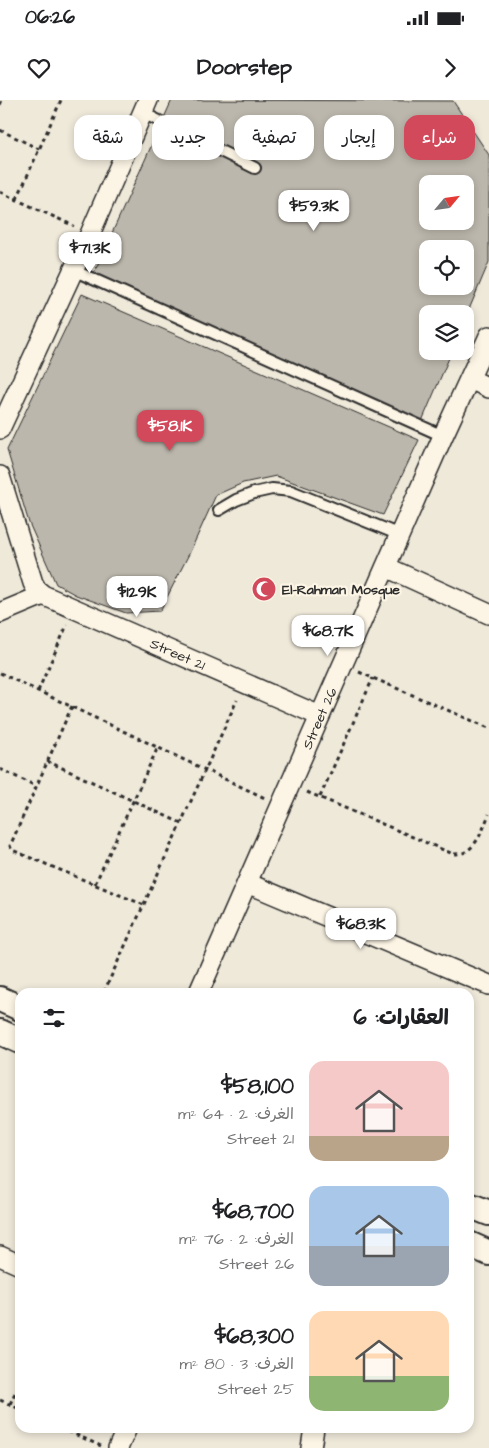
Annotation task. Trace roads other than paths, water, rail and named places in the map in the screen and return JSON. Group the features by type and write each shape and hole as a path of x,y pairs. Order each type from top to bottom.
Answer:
{"street":[{"path":"0,429 146,107"},
{"name":"Street 26","path":"201,988 443,436 489,336"},
{"path":"470,379 489,388"},
{"path":"0,476 33,583 43,595 0,613"},
{"path":"386,567 489,614"},
{"name":"Street 21","path":"43,595 320,716"},
{"path":"247,883 489,985"},
{"path":"0,999 15,1006"},
{"path":"0,1032 15,1039"},
{"path":"474,1207 489,1213"},
{"path":"474,1246 489,1253"},
{"path":"0,1256 15,1263"},
{"path":"118,1448 124,1433"},
{"path":"312,1448 314,1433"}],"lane":[{"path":"146,107 255,168"},
{"path":"73,270 443,436"},
{"path":"219,510 236,500 254,493 272,489 292,491 400,535"}],"place":[{"name":"El-Rahman Mosque","path":"264,589"}]}
